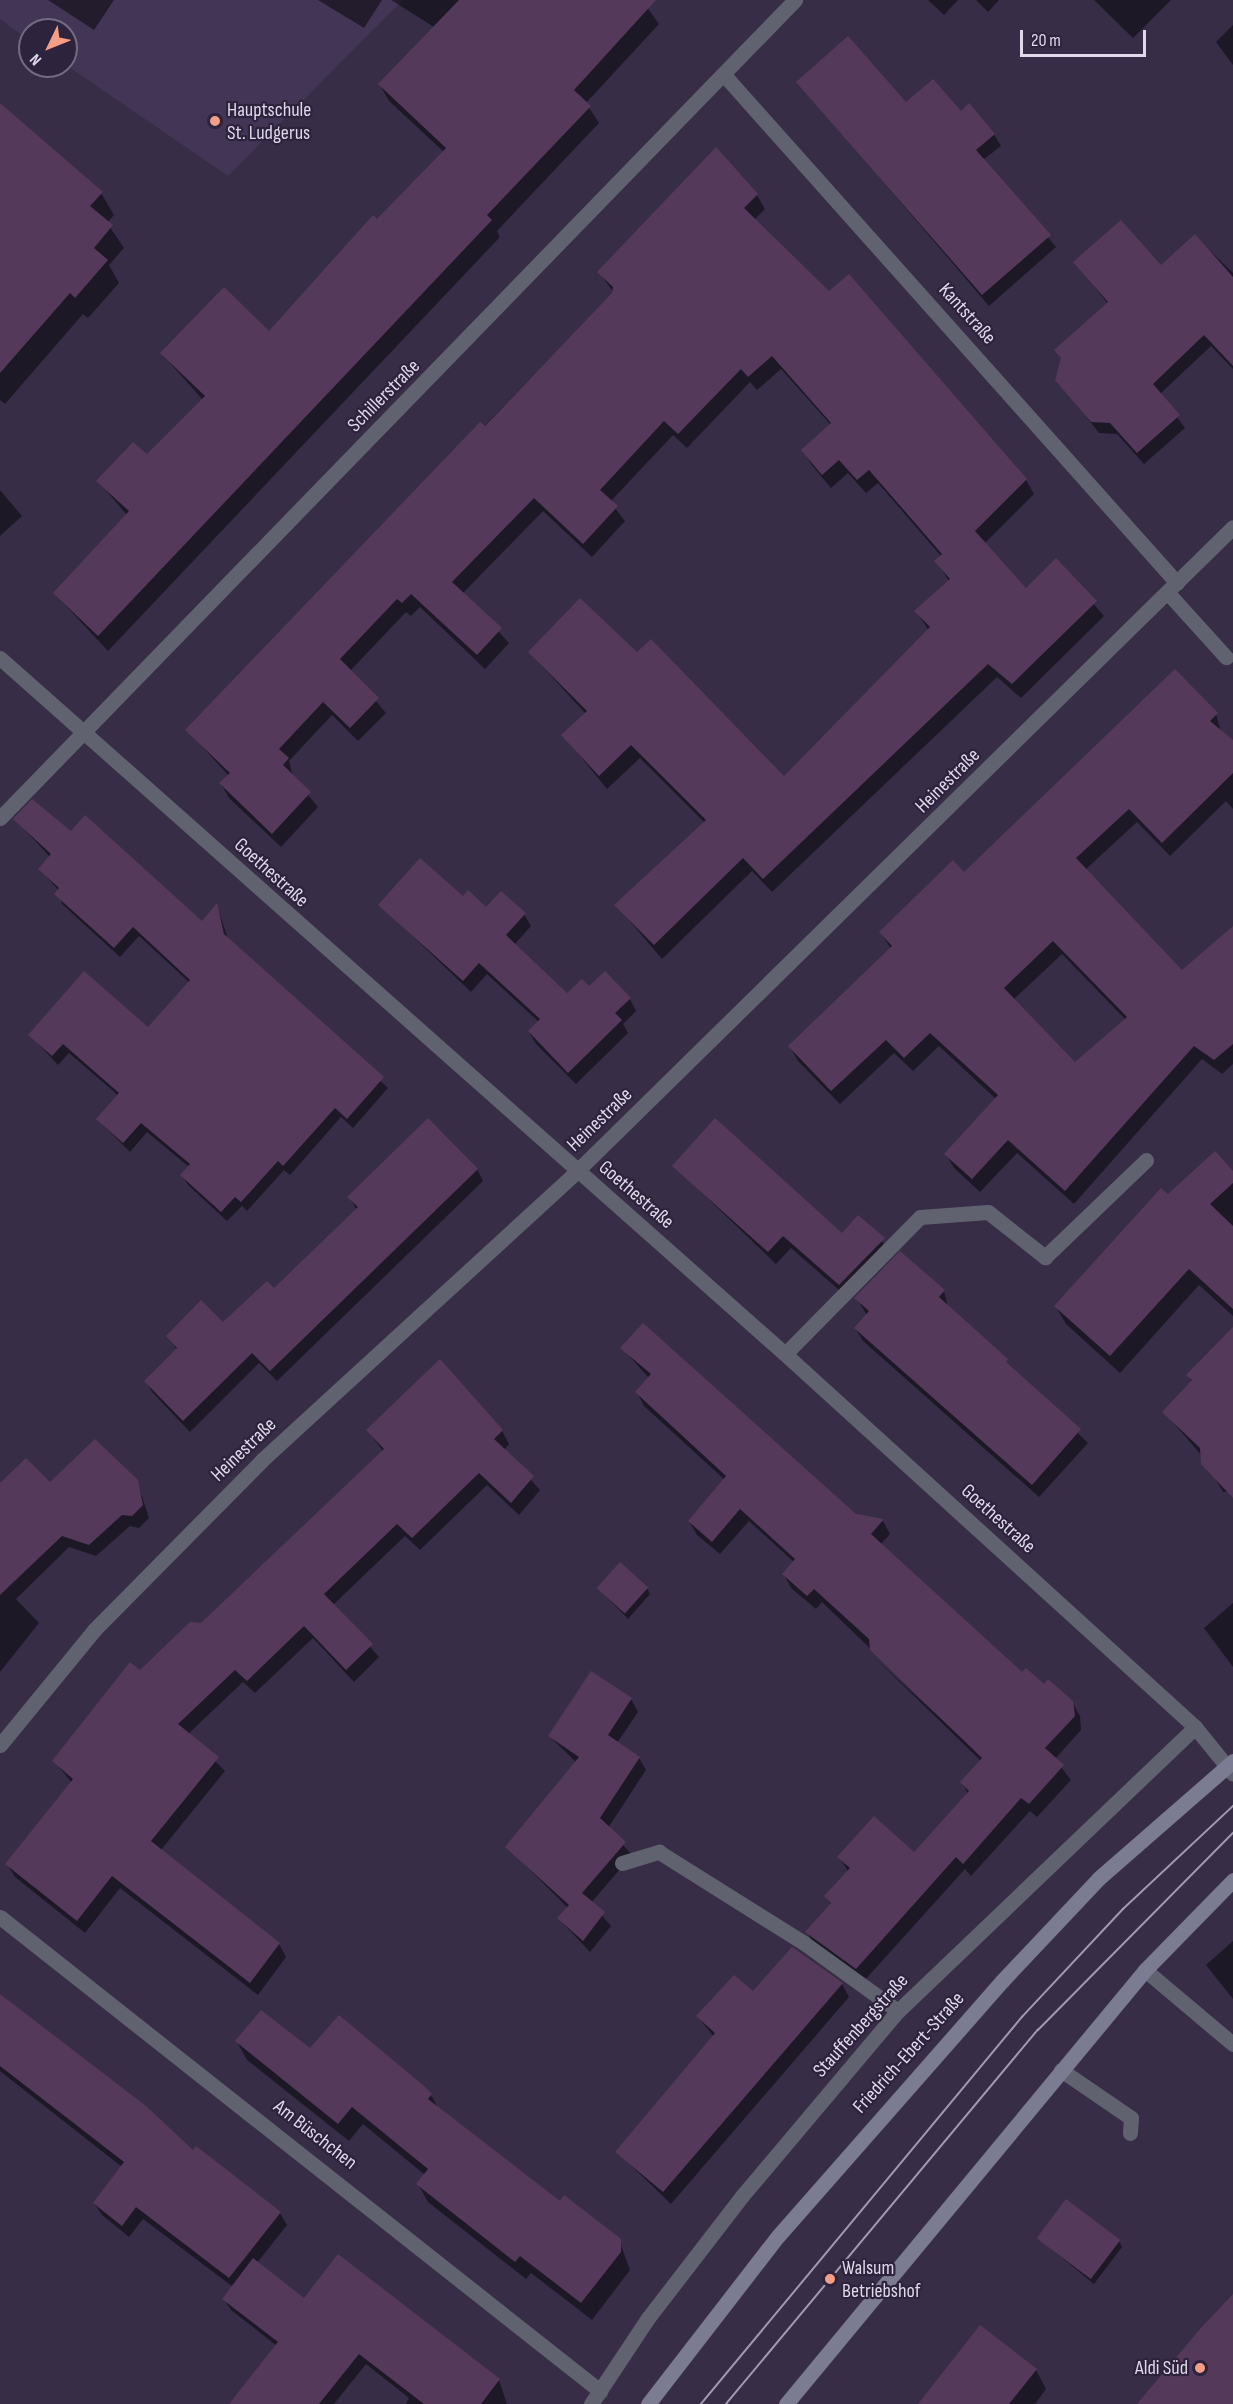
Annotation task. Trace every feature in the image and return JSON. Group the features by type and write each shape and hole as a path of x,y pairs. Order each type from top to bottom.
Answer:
{"main road":[{"name":"Friedrich-Ebert-Straße","path":"648,2404 758,2260 874,2122 1100,1878 1231,1766"},
{"path":"786,2404 1145,1970 1233,1880"}],"street":[{"name":"Schillerstraße","path":"0,818 725,76 795,0"},
{"name":"Kantstraße","path":"725,76 1172,587 1226,657"},
{"name":"Heinestraße","path":"0,1745 94,1630 262,1460 577,1171 1233,527"},
{"name":"Goethestraße","path":"0,658 785,1354 1195,1727 1231,1766"},
{"path":"785,1354 920,1217 988,1212 1045,1257 1146,1160"},
{"name":"Stauffenbergstraße","path":"596,2397 648,2318 742,2196 898,2011 1195,1727"},
{"path":"622,1863 659,1852 804,1943 898,2011"},
{"name":"Am Büschchen","path":"0,1917 596,2397"},
{"path":"1145,1970 1233,2044"},
{"path":"1061,2070 1131,2118 1130,2133"}],"shaded area":[{"name":"Hauptschule St. Ludgerus","path":"0,0 403,0 228,176 78,73 78,18 18,18 18,32 0,19"}],"building":[{"path":"459,0 656,0 574,90 591,106 487,215 492,220 98,636 53,593 129,511 96,481 133,442 147,454 205,396 160,353 224,287 269,331 373,215 377,219 446,148 378,84"},
{"path":"848,36 906,102 933,79 961,111 969,103 995,134 976,150 1051,235 982,295 796,82"},
{"path":"0,103 103,192 90,206 113,225 94,248 108,260 75,298 70,293 0,373"},
{"path":"716,147 758,194 744,208 829,291 849,274 1027,479 975,531 1026,588 1056,558 1097,601 1012,684 988,664 763,879 743,858 654,945 614,905 706,820 631,745 599,776 561,735 587,711 528,652 580,598 637,652 651,639 784,776 930,627 914,611 950,579 934,561 942,554 869,470 857,480 839,460 822,475 801,450 831,423 772,356 748,377 741,369 678,434 664,421 600,490 618,506 583,544 534,498 452,582 502,628 477,655 411,594 402,603 397,599 340,659 379,698 350,728 323,702 279,749 289,758 283,765 311,792 272,834 219,783 230,773 185,730 480,422 485,426 612,293 613,287 597,272"},
{"path":"1121,220 1161,265 1195,234 1233,277 1233,366 1204,335 1153,384 1180,415 1137,453 1110,423 1091,422 1055,380 1061,358 1054,350 1108,302 1073,262"},
{"path":"1175,669 1218,713 1210,721 1233,740 1233,773 1162,843 1129,809 1076,858 1182,970 1233,926 1233,1044 1214,1060 1194,1046 1065,1191 1008,1140 972,1179 944,1154 998,1095 930,1033 904,1058 886,1040 831,1091 788,1046 892,946 879,932 953,860 964,872","holes":["1053,941 1127,1017 1075,1062 1004,988"]},
{"path":"32,799 71,831 85,815 202,921 217,903 224,934 384,1077 347,1119 335,1108 283,1166 278,1161 241,1202 235,1197 221,1212 180,1175 190,1164 141,1123 123,1143 96,1119 119,1093 63,1044 52,1056 28,1035 84,971 148,1027 190,980 133,927 114,948 54,894 59,888 38,869 51,854 13,819"},
{"path":"420,858 463,896 468,890 486,907 501,891 526,913 506,935 567,993 582,979 589,986 605,971 631,998 615,1013 622,1020 568,1073 528,1031 540,1019 479,963 463,981 378,905"},
{"path":"428,1118 478,1169 270,1371 252,1353 183,1421 144,1381 177,1348 166,1336 201,1300 223,1322 267,1281 274,1288 358,1207 347,1197"},
{"path":"715,1118 842,1233 858,1215 885,1238 839,1285 783,1236 768,1252 672,1166"},
{"path":"1215,1151 1233,1171 1233,1183 1210,1204 1233,1226 1233,1309 1189,1269 1110,1356 1054,1306 1161,1188 1168,1194"},
{"path":"900,1251 945,1290 939,1297 1008,1359 1006,1362 1081,1429 1032,1485 854,1328 869,1311 854,1298"},
{"path":"643,1323 856,1514 884,1519 871,1534 1022,1672 1026,1668 1044,1684 1048,1679 1073,1701 1075,1716 1045,1748 1064,1765 1029,1804 1021,1798 963,1864 956,1857 856,1969 805,1932 831,1903 824,1896 850,1868 837,1857 874,1816 914,1852 969,1791 960,1782 982,1758 870,1650 869,1639 814,1589 807,1596 782,1574 795,1559 740,1509 712,1542 688,1521 726,1476 635,1392 651,1374 620,1348"},
{"path":"1233,1327 1233,1498 1201,1464 1200,1448 1162,1412 1192,1380 1186,1375"},
{"path":"440,1359 503,1430 494,1439 534,1476 511,1503 479,1473 412,1538 397,1524 324,1594 373,1644 346,1670 304,1626 247,1681 235,1670 178,1724 219,1757 151,1841 280,1943 250,1983 112,1876 77,1921 5,1864 73,1779 52,1761 130,1662 140,1670 190,1622 201,1623 384,1449 366,1430"},
{"path":"95,1439 138,1480 143,1505 132,1516 122,1515 89,1545 62,1536 0,1595 0,1483 26,1458 50,1482"},
{"path":"620,1562 648,1587 625,1613 597,1588"},
{"path":"591,1671 632,1698 608,1735 640,1757 600,1818 626,1842 582,1893 605,1912 583,1941 557,1918 569,1905 505,1847 579,1757 548,1736"},
{"path":"792,1947 843,1983 663,2192 615,2152 715,2033 696,2016 734,1975 753,1991"},
{"path":"0,1994 146,2106 193,2150 196,2146 281,2212 229,2278 136,2207 122,2226 93,2203 124,2162 0,2066"},
{"path":"261,2010 310,2048 339,2015 424,2086 432,2094 428,2099 560,2201 564,2195 621,2239 621,2252 581,2303 520,2256 515,2262 416,2184 428,2169 352,2107 338,2124 235,2041"},
{"path":"1066,2199 1120,2240 1091,2279 1037,2238"},
{"path":"338,2254 500,2379 481,2404 424,2404 359,2354 319,2404 229,2404 278,2342 222,2299 253,2258 304,2298"},
{"name":"Aldi Süd","path":"1233,2294 1233,2404 1137,2404 1200,2329"},
{"path":"980,2325 1037,2369 1009,2404 918,2404"}],"tram line":[{"path":"701,2404 1022,2017 1123,1909 1233,1806"},
{"path":"726,2404 1038,2030 1233,1833"}],"place":[{"name":"Hauptschule St. Ludgerus","path":"215,121"},
{"name":"Walsum Betriebshof","path":"830,2279"},
{"name":"Aldi Süd","path":"1200,2368"}]}
